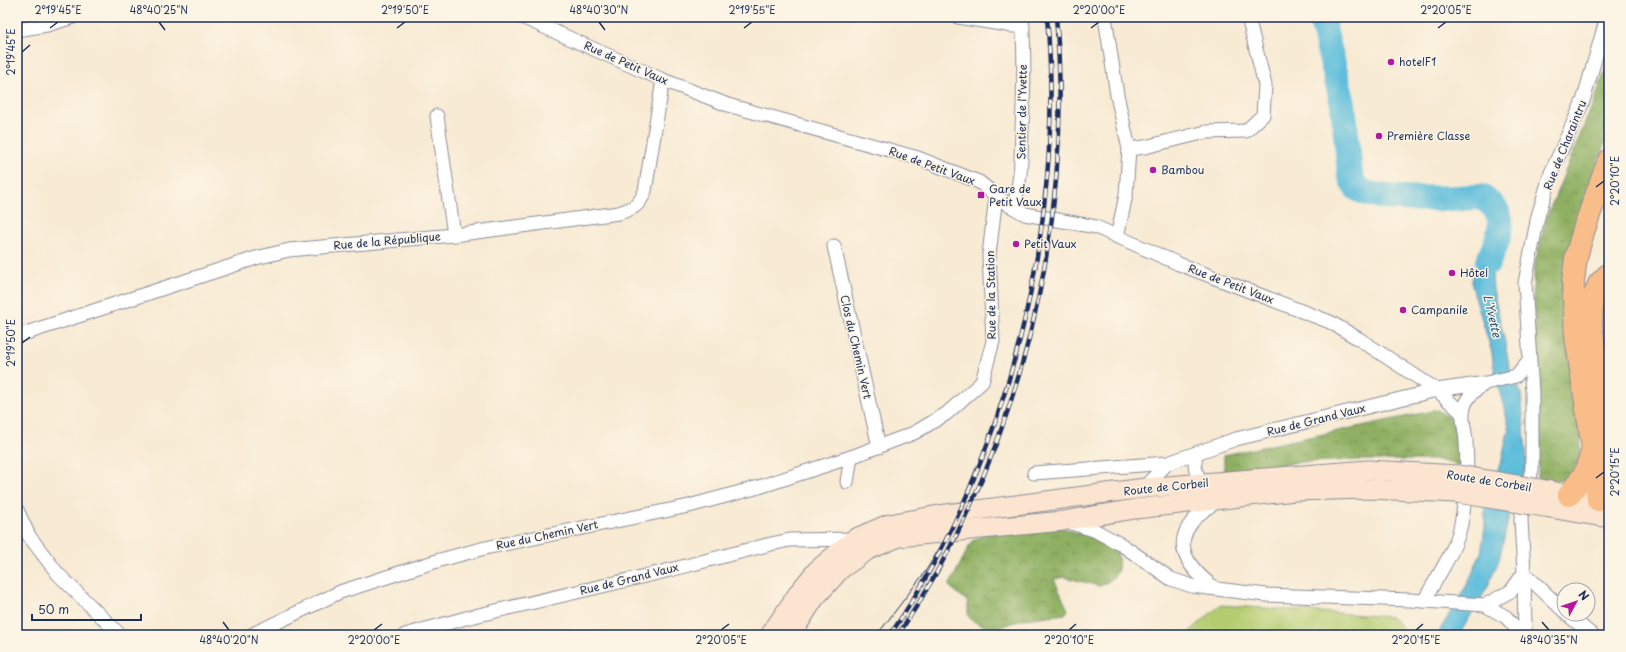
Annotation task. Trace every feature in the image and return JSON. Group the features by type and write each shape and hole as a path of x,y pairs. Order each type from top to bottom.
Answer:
{"highway":[{"path":"1569,495 1585,474 1601,446 1576,337 1573,282 1576,257 1584,229 1609,160"},
{"path":"1603,509 1601,446 1591,326 1592,301 1599,284 1609,274"}],"main road":[{"name":"Route de Corbeil","path":"791,635 814,599 841,569 868,550 899,537 981,519 1145,488 1368,470 1603,509"},
{"name":"Route de Corbeil","path":"770,635 799,592 817,570 854,539 889,524 916,518 1063,521 1135,509 1295,491 1458,484"},
{"name":"Route de Corbeil","path":"1545,499 1569,495 1603,509"}],"street":[{"path":"17,30 73,17"},
{"name":"Rue de Petit Vaux","path":"522,17 663,80 728,105 918,158 979,182 996,196 1031,216 1076,222 1096,227 1179,264 1330,322 1359,339 1437,390 1462,413"},
{"path":"958,17 1013,26 1022,22"},
{"path":"1105,17 1117,95 1129,149 1126,195 1117,237"},
{"path":"1129,149 1145,148 1206,132 1246,130 1264,115 1265,85 1248,17"},
{"name":"Rue de Charaintru","path":"1525,635 1521,520 1523,500 1532,470 1532,393 1525,284 1535,225 1551,173 1583,101 1607,17"},
{"name":"Sentier de l'Yvette","path":"1013,207 1018,193 1021,156 1023,105 1022,22"},
{"name":"Rue de la République","path":"17,336 256,258 289,250 454,235 619,213 631,209 641,202 645,191 663,80"},
{"path":"437,116 454,235"},
{"name":"Rue de la Station","path":"851,457 914,433 946,414 982,382 993,341 989,255 996,196"},
{"name":"Clos du Chemin Vert","path":"834,246 879,447"},
{"path":"1529,360 1516,376 1532,393"},
{"name":"Rue de Grand Vaux","path":"1034,473 1168,463 1236,439 1437,390 1490,382 1516,376"},
{"path":"1424,601 1457,540 1461,524 1468,468 1466,430 1462,413 1466,400 1472,392 1490,382"},
{"path":"1196,453 1194,464 1196,474 1202,483"},
{"path":"847,482 851,457"},
{"name":"Rue du Chemin Vert","path":"250,635 340,592 440,560 689,506 759,487 851,457"},
{"name":"Rue de Grand Vaux","path":"1145,488 1168,463"},
{"path":"1216,589 1198,575 1187,560 1183,544 1187,527 1201,511 1220,500"},
{"path":"17,510 29,536 58,574 120,635"},
{"path":"1063,521 1094,530 1122,545 1171,579 1192,586 1266,595 1447,602 1485,605 1506,617 1522,635"},
{"name":"Rue de Grand Vaux","path":"405,635 437,631 466,618 662,572 771,544 790,540 854,539"},
{"path":"1485,605 1511,591 1524,573 1556,603"},
{"path":"1577,622 1592,635"}],"green space":[{"path":"1609,59 1609,132 1588,186 1562,281 1564,321 1581,438 1580,455 1576,467 1569,476 1564,479 1551,480 1538,478 1540,420 1533,288 1535,263 1547,216 1595,99"},
{"path":"1437,410 1452,419 1461,438 1465,467 1438,460 1359,460 1301,462 1224,472 1224,455"},
{"path":"1062,528 1095,538 1117,552 1119,564 1117,573 1114,577 1099,586 1064,577 1054,579 1068,610 1065,614 1024,619 993,630 971,620 968,615 968,602 949,586 972,541 985,534"},
{"path":"1220,605 1392,617 1409,635 1186,635"}],"water":[{"path":"1500,229 1510,230 1492,275 1493,290 1509,367 1521,393 1527,462 1514,507 1509,516 1499,560 1487,588 1459,635 1437,635 1468,583 1481,553 1485,528 1485,502 1502,459 1508,432 1510,432 1495,373 1492,353 1472,286 1472,280 1489,238"}],"waterway":[{"name":"L'Yvette","path":"1321,17 1343,104 1350,174 1354,185 1366,193 1398,198 1436,199 1481,197 1491,204 1497,211 1500,219 1499,235 1488,262"}],"tram line":[{"path":"877,635 925,572 945,539"}],"railway":[{"path":"890,635 931,568 967,495 997,418 1020,339 1037,258 1047,177 1051,96 1047,17"},
{"path":"898,635 940,567 976,494 1005,418 1029,339 1046,259 1056,178 1060,97 1056,17"}],"place":[{"name":"hotelF1","path":"1391,62"},
{"name":"Première Classe","path":"1379,136"},
{"name":"Bambou","path":"1153,170"},
{"name":"Gare de Petit Vaux","path":"981,195"},
{"name":"Petit Vaux","path":"1016,244"},
{"name":"Hôtel","path":"1452,273"},
{"name":"Campanile","path":"1403,310"}]}
